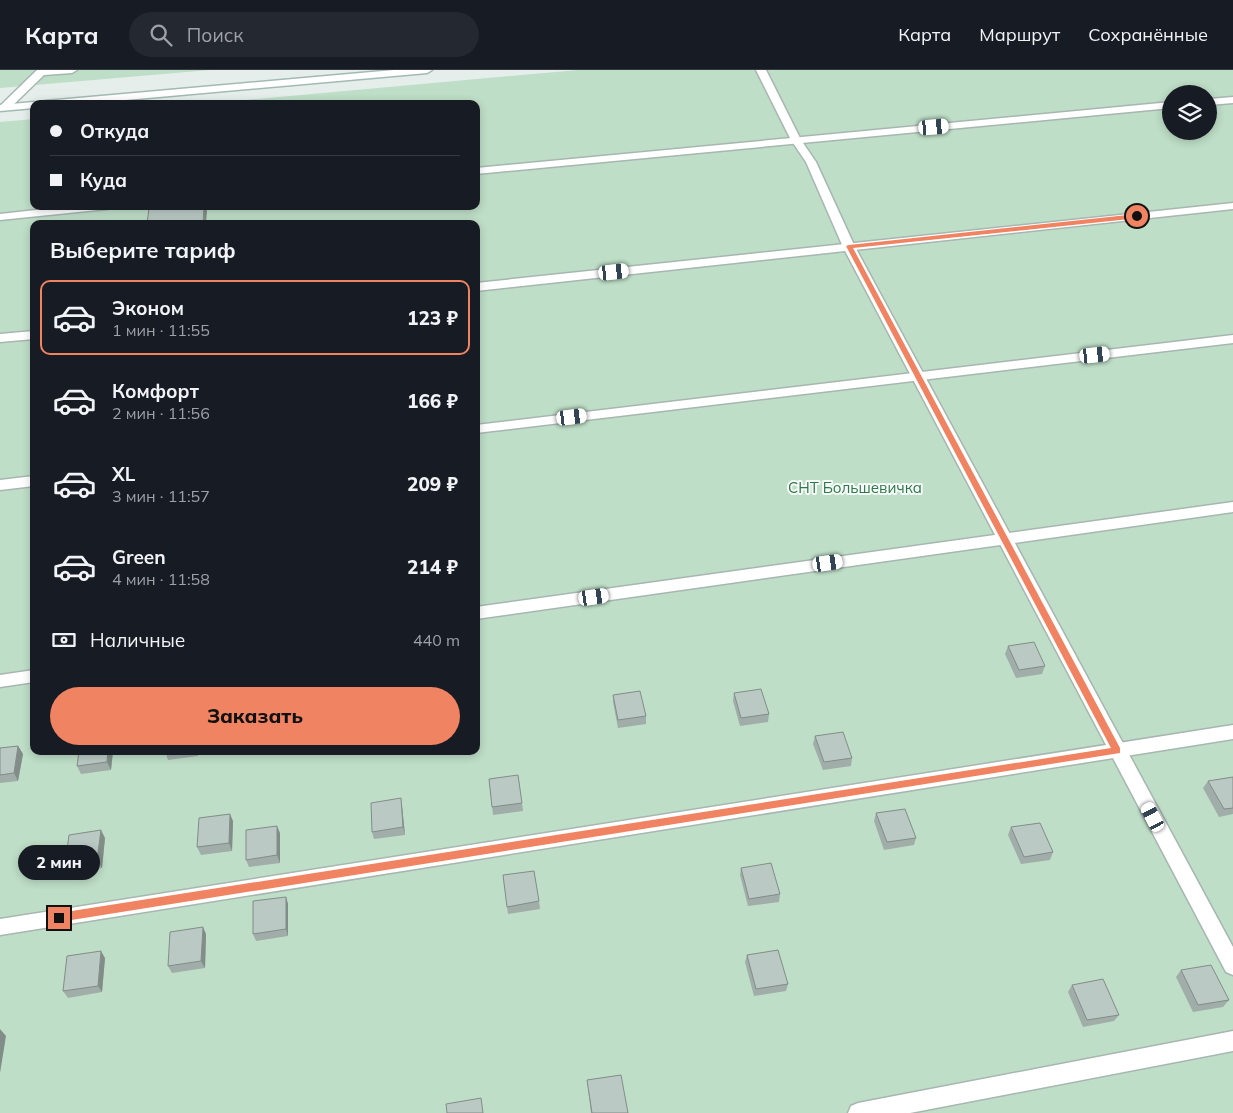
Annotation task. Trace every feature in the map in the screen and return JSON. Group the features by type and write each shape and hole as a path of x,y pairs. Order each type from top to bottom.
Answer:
{"street":[{"path":"2,108 42,71 72,70"},
{"path":"90,100 427,70"},
{"path":"761,70 796,140 811,162 849,246 917,376 1233,966"},
{"path":"1217,101 1233,100"},
{"path":"2,108 30,105"},
{"path":"480,171 1162,106"},
{"path":"480,287 1233,206"},
{"path":"0,216 64,210"},
{"path":"0,338 30,335"},
{"path":"480,429 1233,339"},
{"path":"0,485 30,481"},
{"path":"480,613 1233,507"},
{"path":"0,681 30,677"},
{"path":"0,927 1233,732"},
{"path":"858,1113 1233,1041"}],"green space":[{"path":"0,70 210,70 0,88"},
{"name":"СНТ Большевичка","path":"578,70 1233,70 1233,1113 0,1113 0,122 30,119 30,210 480,210 480,100 244,100"}],"building":[{"path":"149,210 204,210 203,220 148,220"},
{"path":"1034,642 1045,666 1019,670 1008,646"},
{"path":"761,689 769,714 741,718 734,693"},
{"path":"640,691 646,716 618,720 613,695"},
{"path":"843,732 852,758 824,762 815,736"},
{"path":"18,746 14,773 0,775 0,748"},
{"path":"78,755 108,755 107,762 77,766"},
{"path":"518,775 522,803 492,807 489,779"},
{"path":"1233,777 1233,808 1224,809 1208,781"},
{"path":"401,798 403,827 372,832 371,803"},
{"path":"905,809 916,838 887,842 876,813"},
{"path":"230,814 229,843 197,847 199,818"},
{"path":"1040,823 1053,852 1024,857 1011,827"},
{"path":"277,826 277,855 246,860 246,830"},
{"path":"101,830 97,860 65,865 69,835"},
{"path":"771,863 780,894 749,899 741,868"},
{"path":"534,871 539,901 507,907 503,875"},
{"path":"286,897 286,929 253,934 253,901"},
{"path":"203,927 201,961 168,966 170,932"},
{"path":"778,950 788,984 756,989 747,955"},
{"path":"101,951 98,986 63,991 67,956"},
{"path":"1211,965 1229,1000 1198,1005 1181,970"},
{"path":"1103,979 1119,1015 1087,1020 1072,985"},
{"path":"621,1075 628,1113 592,1113 587,1080"},
{"path":"481,1098 483,1113 447,1113 446,1104"}],"route":[{"path":"59,918 1117,750 849,246 1137,216"}]}
